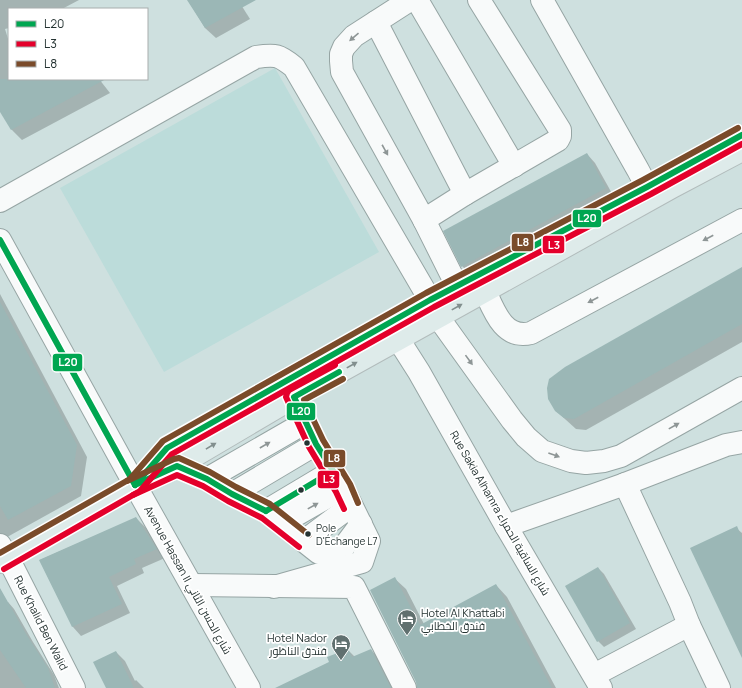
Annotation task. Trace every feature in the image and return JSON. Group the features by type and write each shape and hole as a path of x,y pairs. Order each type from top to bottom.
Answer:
{"main road":[{"path":"434,308 457,286 647,187 742,134"},
{"path":"135,485 167,448 394,331 434,308 485,291 742,150"},
{"path":"3,555 135,485 177,466 294,397 394,331"}],"street":[{"path":"410,0 354,36 344,47 341,54 342,72 424,220 457,286"},
{"path":"417,0 514,166"},
{"path":"424,220 465,194 558,140 560,136 560,130 479,0"},
{"path":"542,0 647,187"},
{"path":"376,22 465,194"},
{"path":"0,201 256,57 269,55 282,57 294,67 434,308 508,414 526,437 542,451 571,461 586,463 604,461 621,456 742,388"},
{"path":"485,291 494,313 508,330 517,334 531,333 742,220"},
{"name":"Avenue Hassan II شارع الحسن الثاني","path":"0,240 249,688"},
{"name":"Rue Sakia Alhamra شارع الساقية الحمراء","path":"394,331 419,372 506,526 598,681"},
{"path":"274,587 362,562 369,540 316,444 294,397"},
{"path":"207,479 306,422"},
{"path":"506,526 726,446 741,442"},
{"path":"232,494 316,444"},
{"path":"177,466 207,479 274,517 319,553 328,554 343,548 347,498"},
{"path":"625,484 719,688"},
{"path":"274,517 347,498"},
{"path":"304,540 347,498"},
{"name":"Rue Khalid Ben Walid","path":"3,555 74,688"},
{"path":"192,585 354,587 405,688"},
{"path":"598,681 689,625"}],"shaded area":[{"path":"275,68 379,252 164,372 60,188"}],"building":[{"path":"187,0 256,0 205,28"},
{"path":"0,79 104,80 11,130 0,112"},
{"path":"587,153 606,188 461,267 443,231"},
{"path":"742,267 742,324 574,419 564,418 555,411 548,399 547,388 549,379 565,367"},
{"path":"0,302 77,445 71,486 8,520 0,506"},
{"path":"136,517 157,549 134,559 136,564 109,577 122,604 72,627 39,560"},
{"path":"737,526 742,538 742,658 690,548"},
{"path":"598,567 630,623 597,642 565,586"},
{"path":"395,577 420,625 496,584 552,688 417,688 416,682 370,590"},
{"path":"0,588 26,634 48,668 55,688 26,688 0,650"},
{"path":"348,649 352,657 371,649 391,688 275,688 329,662 327,657"},
{"path":"116,651 134,688 106,688 93,662"}],"transit line":[{"name":"L8","path":"0,553 130,479 163,441 426,293 643,180 738,128"},
{"name":"L20","path":"135,485 167,448 430,300 647,187 742,135"},
{"name":"L3","path":"4,569 140,491 172,454 434,307 651,194 742,144"},
{"name":"L20","path":"0,240 135,485"},
{"name":"L3","path":"335,365 289,390 286,397 309,447 336,492 344,509"},
{"name":"L20","path":"333,471 316,444 294,397 339,372"},
{"name":"L8","path":"343,379 304,400 323,440 350,484 358,503"},
{"name":"L8","path":"127,481 179,458 210,472 270,504 309,535"},
{"name":"L20","path":"135,485 177,466 207,479 232,494 266,511"},
{"name":"L20","path":"266,511 333,471"},
{"name":"L3","path":"133,495 177,475 203,486 228,501 262,518 299,547"}],"place":[{"name":"Pole D'Échange L7","path":"308,534"},
{"name":"Hotel Al Khattabi فندق الخطابي","path":"407,636"},
{"name":"Hotel Nador فندق الناظور","path":"341,661"}]}
